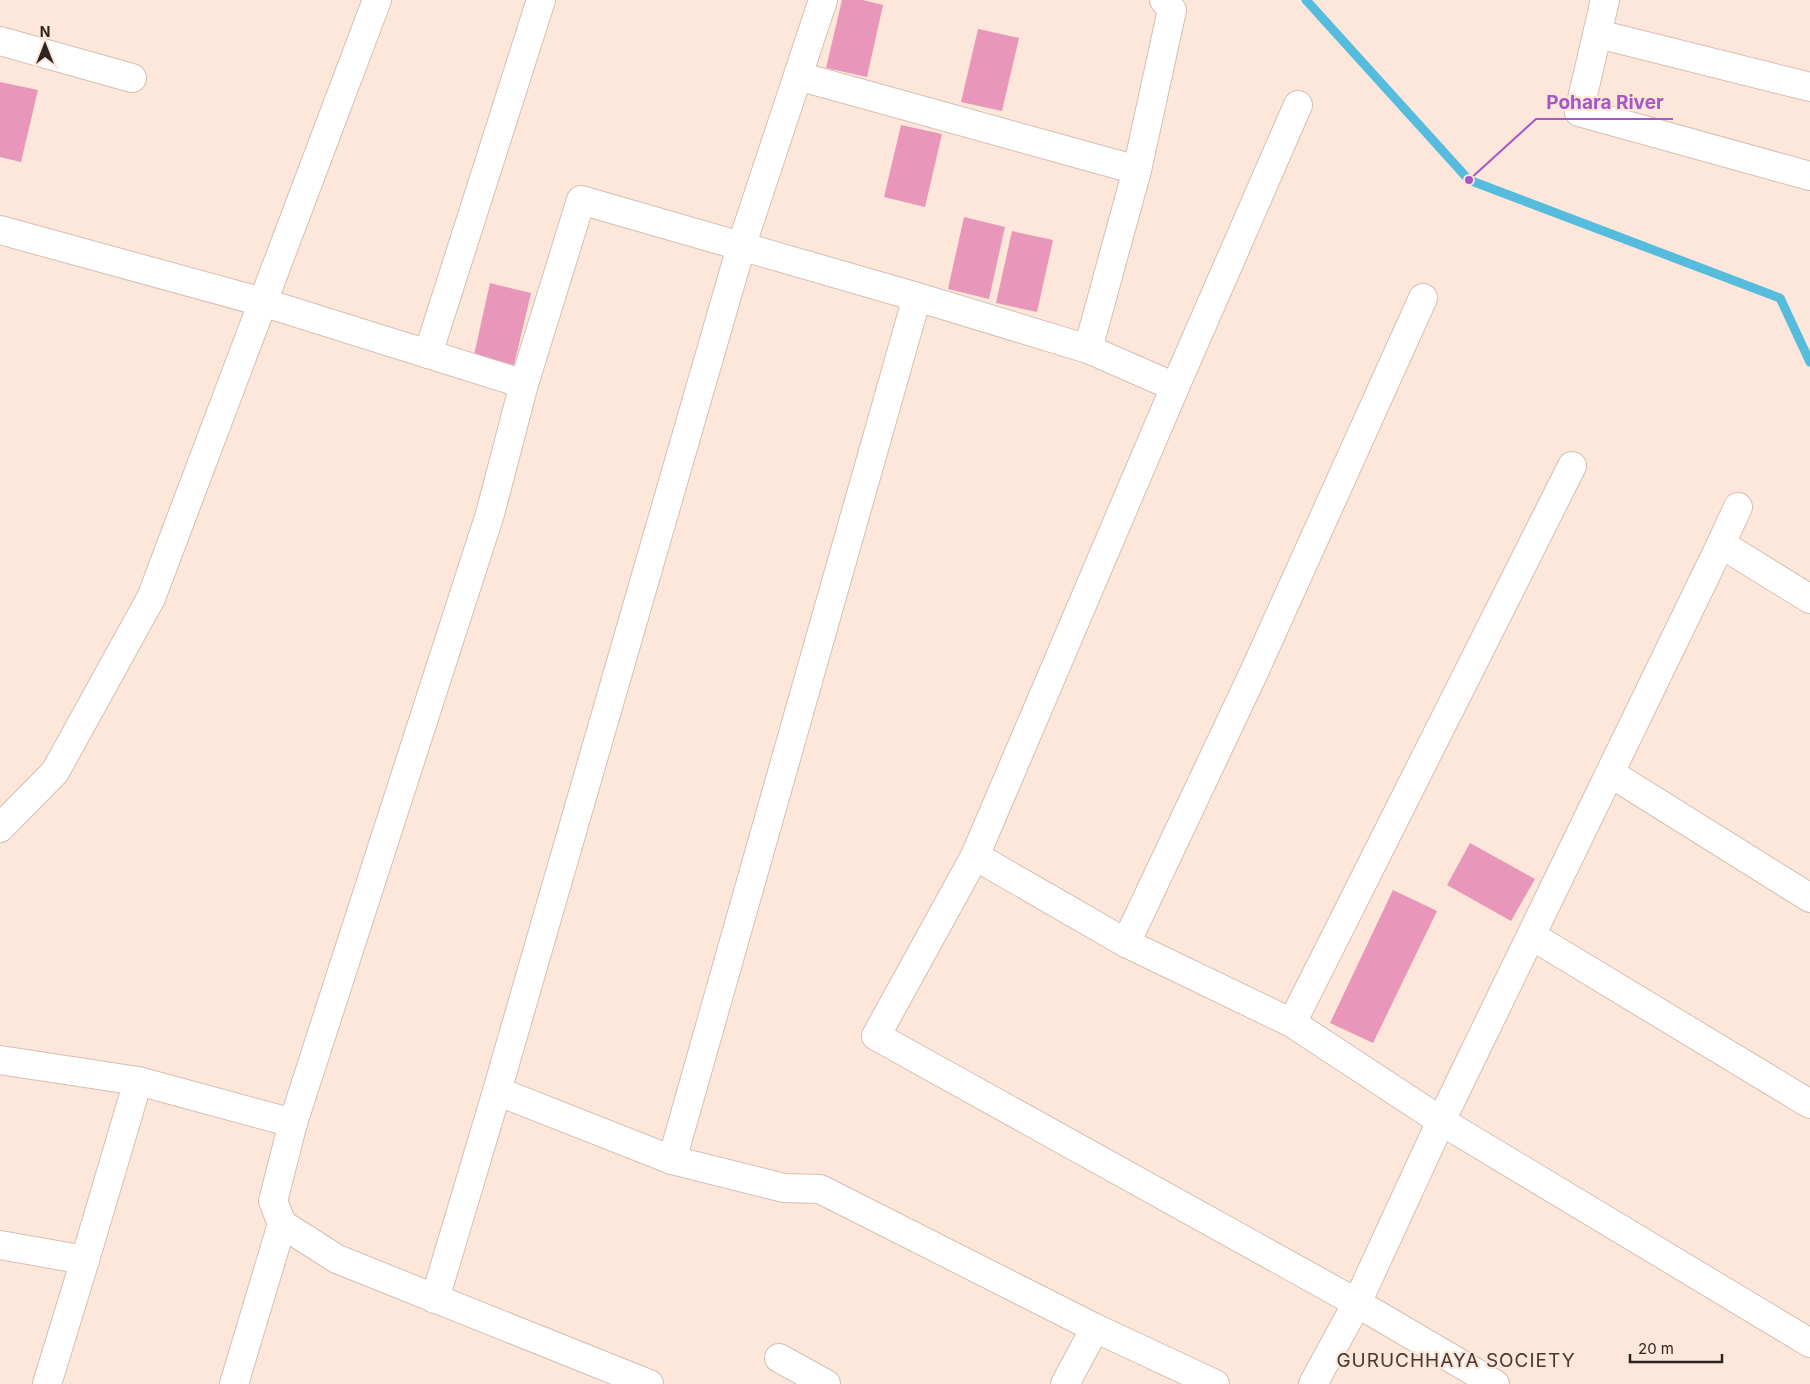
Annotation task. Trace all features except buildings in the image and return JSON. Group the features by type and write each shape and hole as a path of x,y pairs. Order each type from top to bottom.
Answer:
{"street":[{"path":"0,828 55,772 151,598 377,0"},
{"path":"428,354 541,0"},
{"path":"436,1298 741,247 823,0"},
{"path":"1088,349 1137,170 1172,10 1164,0"},
{"path":"1605,0 1579,112 1810,176"},
{"path":"1598,34 1810,87"},
{"path":"0,40 132,78"},
{"path":"798,76 1137,170"},
{"path":"1298,105 1175,387 975,856 876,1036 1357,1303 1495,1384"},
{"path":"648,1384 337,1259 282,1224 273,1201 293,1124 490,514 524,384 581,200 917,297 1088,349 1175,387"},
{"path":"0,230 262,302 524,384"},
{"path":"672,1160 917,297"},
{"path":"1126,943 1255,670 1423,298"},
{"path":"1292,1023 1572,466"},
{"path":"1313,1384 1357,1303 1442,1121 1738,507"},
{"path":"1721,544 1810,599"},
{"path":"1610,773 1810,898"},
{"path":"975,856 1126,943 1292,1023 1442,1121 1810,1343"},
{"path":"1532,936 1810,1104"},
{"path":"0,1060 138,1081 293,1124"},
{"path":"47,1384 138,1081"},
{"path":"497,1091 672,1160 784,1188 820,1189 1096,1328 1215,1384"},
{"path":"234,1384 282,1224"},
{"path":"0,1245 85,1260"},
{"path":"1065,1384 1096,1328"},
{"path":"778,1358 826,1384"}],"waterway":[{"path":"1306,0 1469,180 1780,298 1810,362"}],"place":[{"name":"Pohara River","path":"1469,180"}],"district":[{"name":"GURUCHHAYA SOCIETY","path":"1456,1360"}]}
